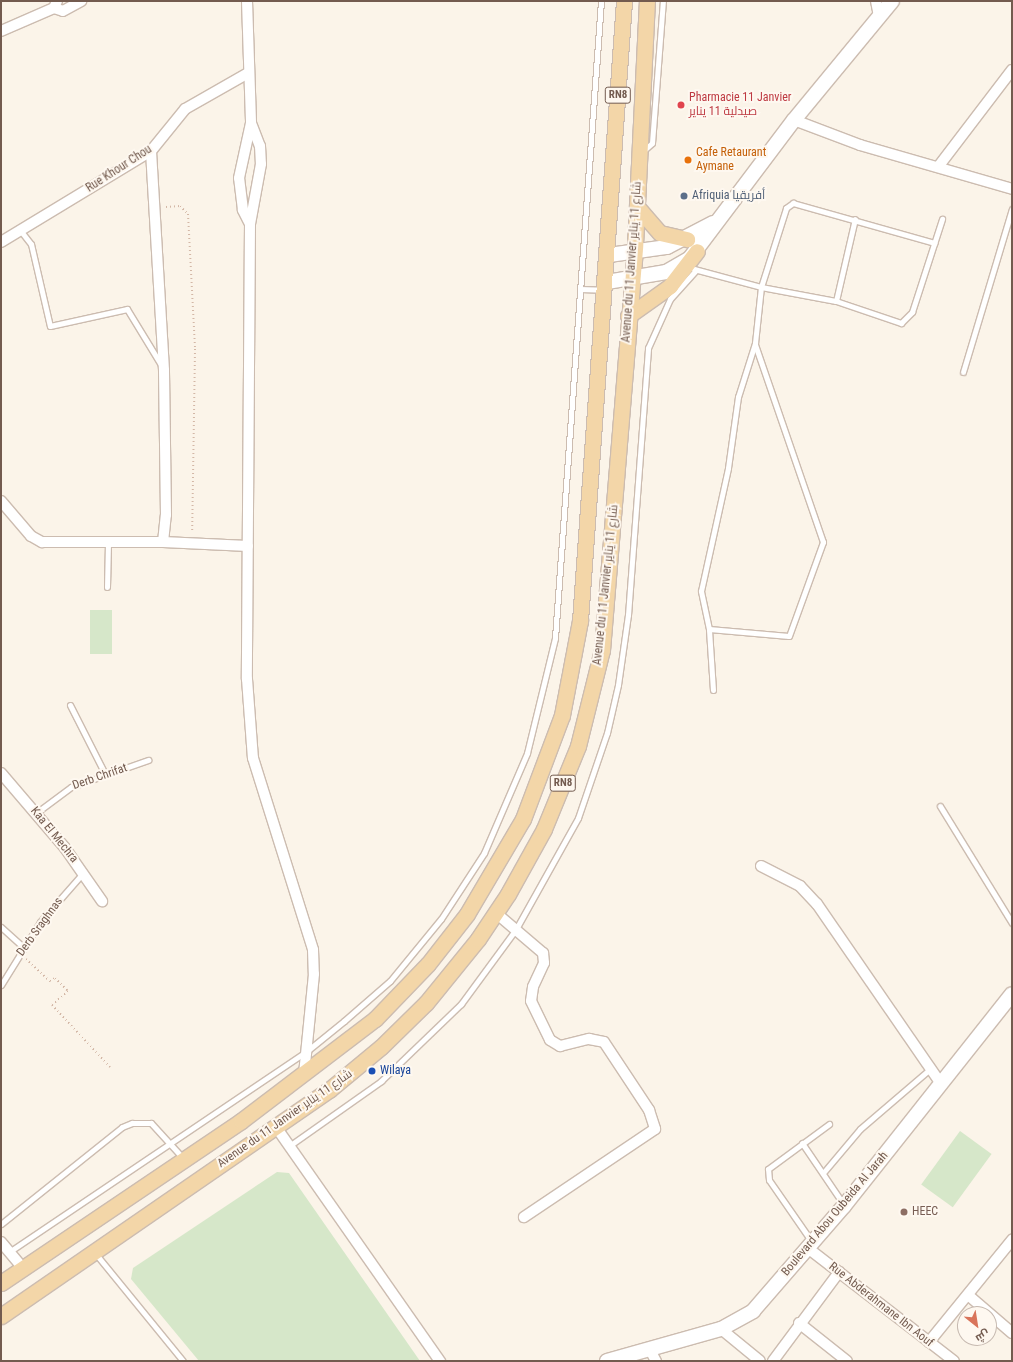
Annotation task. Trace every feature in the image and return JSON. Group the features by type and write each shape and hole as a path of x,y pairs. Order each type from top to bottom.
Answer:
{"main road":[{"name":"Avenue du 11 Janvier شارع 11 يناير","path":"1,1283 185,1160 304,1075 375,1019 440,949 495,871 541,779 562,714 580,621 606,286 624,1"},
{"name":"Avenue du 11 Janvier شارع 11 يناير","path":"1,1316 94,1253 356,1069 407,1023 455,969 496,913 554,805 591,699 606,610 628,316 635,254 638,208 638,155 647,1"},
{"path":"628,316 664,291 692,268 692,245 660,233 638,208"}],"street":[{"path":"1,30 56,4 63,10 81,1"},
{"path":"247,1 248,73 251,124 239,178 243,210 250,224"},
{"path":"876,1 879,17"},
{"path":"606,286 676,268 692,245 720,218 794,120 892,1"},
{"path":"938,167 1012,70"},
{"name":"Rue Khour Chou","path":"1,242 151,151 185,109 248,73"},
{"path":"794,120 860,145 1012,189"},
{"path":"251,124 260,146 261,164 260,184 250,224 248,546 250,738 313,950 314,974 304,1075"},
{"path":"151,151 164,370 166,515 163,542"},
{"path":"608,255 635,254 692,245"},
{"path":"1,501 37,540 108,543 163,542 248,546"},
{"name":"Kaa El Mechra","path":"1,773 84,872 102,901"},
{"path":"761,866 800,886 817,904 941,1084"},
{"path":"496,913 540,948 544,956 532,1001 550,1040 560,1046 589,1039 604,1042 649,1110 655,1129 524,1216"},
{"name":"Boulevard Abou Oubeida Al Jarah","path":"607,1361 653,1355 721,1329 753,1311 811,1246 844,1206 1012,994"},
{"path":"276,1126 440,1361"},
{"path":"929,1342 1012,1240"},
{"path":"1,1242 23,1268"},
{"name":"Rue Abderahmane Ibn Aouf","path":"811,1246 839,1272 929,1342 948,1359"},
{"path":"772,1361 839,1272"},
{"path":"968,1295 1012,1333"},
{"path":"799,1324 847,1361"},
{"path":"721,1329 760,1361"}],"lane":[{"path":"9,1252 307,1051 390,980 440,919 484,853 520,774 536,728 556,638 601,1"},
{"path":"638,155 652,143 663,1"},
{"path":"713,690 709,629 701,590 728,468 738,397 755,343 761,288 790,204 855,219 934,243"},
{"path":"963,372 1012,209"},
{"path":"836,301 855,219"},
{"path":"290,1146 381,1081 415,1051 461,1004 516,929 578,818 607,733 628,615 646,357 654,330 670,299 692,268 761,288 836,301 901,322 912,312 942,219"},
{"path":"20,230 31,244 50,326 127,309 164,370"},
{"path":"580,289 606,286"},
{"path":"709,629 789,636 823,542 755,343"},
{"path":"107,587 108,543"},
{"path":"70,705 105,774"},
{"name":"Derb Chrifat","path":"36,813 59,793 105,774 148,760"},
{"path":"940,806 1012,923"},
{"name":"Derb Sraghnas","path":"1,985 24,947 54,904 84,872"},
{"path":"1,927 24,947"},
{"path":"823,1173 860,1129 930,1069"},
{"path":"1,1224 122,1127 141,1121 151,1123 172,1142 185,1160"},
{"path":"811,1246 767,1174 774,1163 829,1124"},
{"path":"802,1143 844,1206"},
{"path":"94,1253 183,1361"}],"path":[{"path":"155,209 180,206 188,214 195,349 191,543"},
{"path":"20,954 50,981 55,978 68,990 52,1005 110,1067"}],"green space":[{"path":"90,610 112,610 112,654 90,654"},
{"path":"960,1131 992,1154 953,1207 921,1184"},
{"path":"277,1172 289,1173 420,1361 199,1361 131,1279 133,1268"}],"place":[{"name":"Pharmacie 11 Janvier صيدلية 11 يناير","path":"681,105"},
{"name":"Cafe Retaurant Aymane","path":"688,160"},
{"name":"Afriquia أفريقيا","path":"684,196"},
{"name":"Wilaya","path":"372,1071"},
{"name":"HEEC","path":"904,1212"}]}
